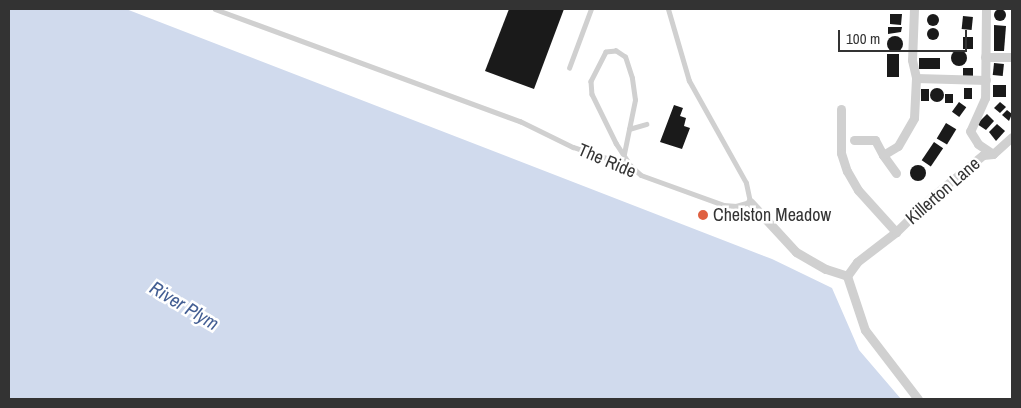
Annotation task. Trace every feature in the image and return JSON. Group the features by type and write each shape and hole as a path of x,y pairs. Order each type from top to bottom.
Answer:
{"street":[{"path":"883,155 898,146 914,118 916,78 912,60 914,9"},
{"name":"Killerton Lane","path":"986,9 985,98 970,131 978,144 993,154"},
{"path":"985,57 1012,58"},
{"path":"916,78 986,80"},
{"path":"841,109 841,153 850,178 896,232"},
{"name":"Killerton Lane","path":"847,276 858,262 896,232 932,197 983,155 993,154 1012,137"},
{"path":"854,140 875,140 896,173"},
{"path":"750,202 796,252 826,269 847,276 865,330 918,399"}],"lane":[{"name":"The Ride","path":"215,9 520,120 573,147 631,166 641,175 724,205 736,206 750,202"},
{"path":"570,68 591,9"},
{"path":"668,9 689,82 746,183 750,202"},
{"path":"624,154 636,100 632,78 625,57 616,51 606,52 591,81 592,94 624,154 631,166"},
{"path":"629,129 646,124"}],"water":[{"name":"River Plym","path":"9,9 126,9 772,259 832,288 859,350 901,399 9,399"}],"building":[{"path":"509,9 564,9 534,89 485,71"},
{"path":"1002,9 1005,10 1005,20 998,21 995,20 994,13 995,10"},
{"path":"890,14 902,14 901,25 890,24"},
{"path":"931,14 935,14 939,20 935,26 931,26 927,22 927,18"},
{"path":"963,16 973,17 972,30 962,29"},
{"path":"994,25 1006,26 1004,51 994,51"},
{"path":"888,27 902,27 901,32 888,34"},
{"path":"931,28 935,28 939,34 935,40 931,40 927,36 927,32"},
{"path":"895,36 903,44 895,52 887,44"},
{"path":"963,37 973,37 973,49 963,49"},
{"path":"959,50 967,58 959,66 951,58"},
{"path":"887,54 899,54 899,77 887,77"},
{"path":"919,58 940,58 940,69 919,69"},
{"path":"994,63 1004,64 1003,76 993,75"},
{"path":"963,68 973,68 973,78 963,78"},
{"path":"993,85 1006,85 1006,97 993,97"},
{"path":"937,88 942,90 944,95 942,100 937,102 932,100 930,95 932,90"},
{"path":"964,88 972,88 972,99 964,99"},
{"path":"921,89 929,89 929,101 921,101"},
{"path":"945,94 953,94 953,103 945,103"},
{"path":"959,102 966,107 959,117 952,112"},
{"path":"1000,102 1006,107 1000,113 994,108"},
{"path":"674,105 683,108 680,116 686,118 684,126 690,128 682,149 660,142"},
{"path":"1007,110 1012,114 1009,121 1002,115"},
{"path":"987,114 994,121 986,130 977,124"},
{"path":"946,123 956,129 947,145 937,138"},
{"path":"997,124 1005,131 996,141 989,132"},
{"path":"934,142 943,148 931,166 922,160"},
{"path":"918,165 924,167 926,173 924,179 918,181 912,179 910,173 912,167"}],"place":[{"name":"Chelston Meadow","path":"703,215"}]}
